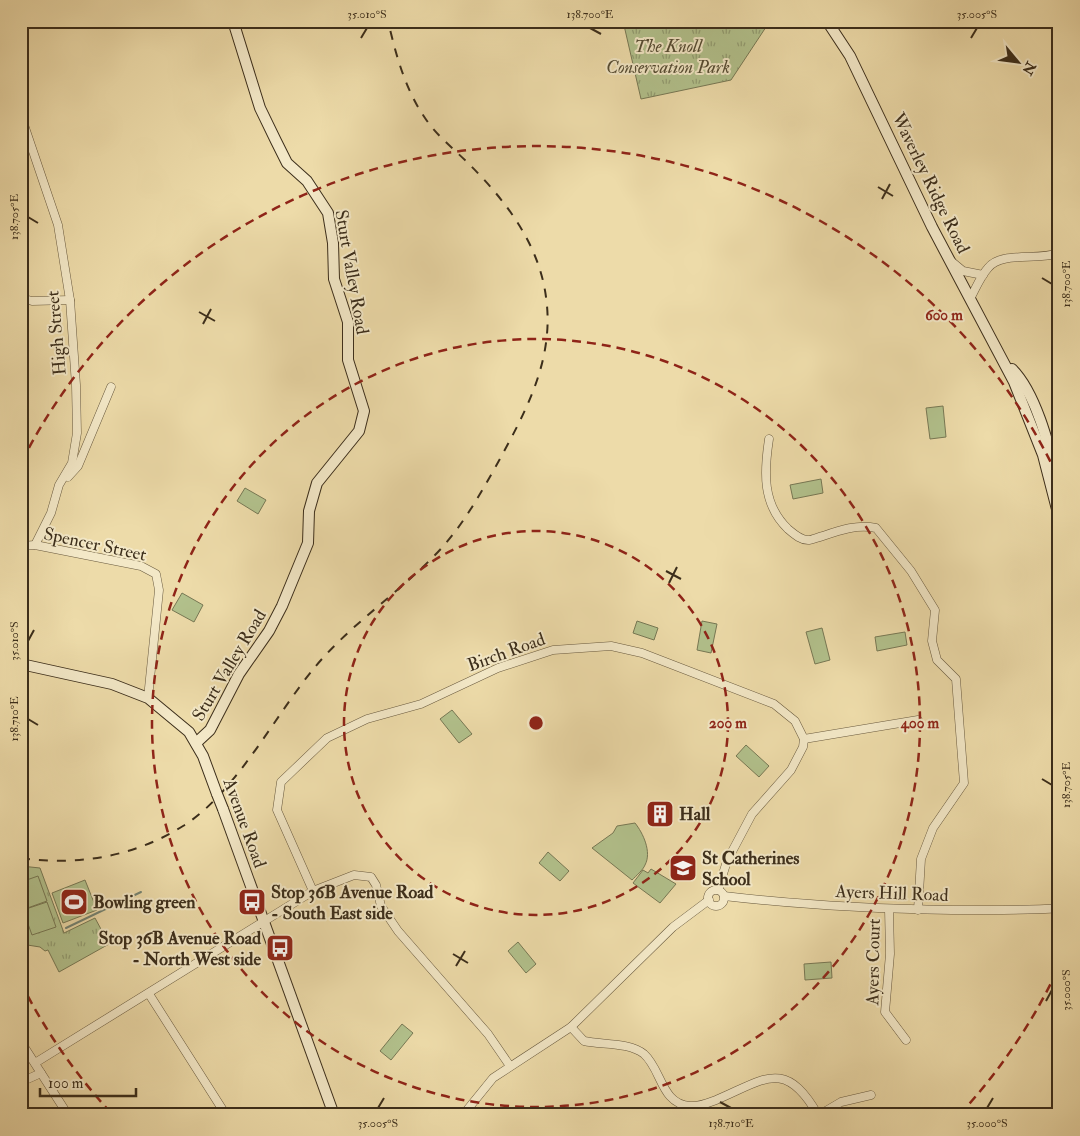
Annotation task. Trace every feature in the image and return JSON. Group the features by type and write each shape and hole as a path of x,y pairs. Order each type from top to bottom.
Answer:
{"street":[{"name":"Sturt Valley Road","path":"196,743 210,730 240,674 269,631 308,543 309,510 317,482 359,431 364,411 348,360 348,322 334,278 333,243 328,213 308,182 287,163 276,141 260,108 233,21"},
{"name":"Waverley Ridge Road","path":"827,21 850,56 932,227 1004,361 1029,416 1043,455 1059,517"},
{"name":"High Street","path":"21,116 58,225 70,300 77,433 72,463 59,486 50,514 34,545"},
{"path":"970,299 982,275 989,266 1002,258 1039,258 1059,253"},
{"path":"951,261 963,271 982,275"},
{"path":"21,298 32,301 70,300"},
{"name":"Waverley Ridge Road","path":"1004,361 1018,375 1032,401 1053,460 1059,485"},
{"path":"59,486 78,466 111,387"},
{"path":"769,439 765,483 771,506 784,525 797,537 808,540 844,529 866,526 876,528 911,571 935,610 932,641 937,660 956,679 964,783 933,828 921,859 918,910"},
{"name":"Spencer Street","path":"21,546 34,545 141,566 156,574 159,590 148,698"},
{"name":"Birch Road","path":"313,891 277,810 281,782 301,761 327,738 367,719 421,704 498,668 553,650 611,646 642,653 774,704 794,722 804,739"},
{"name":"Avenue Road","path":"21,664 112,684 148,698 174,720 196,743 218,794 334,1115"},
{"path":"718,890 727,861 752,814 791,770 803,747 804,739 918,720"},
{"path":"35,1063 313,891 354,875 371,877 376,885 381,906 398,930 488,1034 510,1066"},
{"path":"709,900 717,906 722,904 724,896 718,890"},
{"path":"462,1115 493,1078 572,1027 673,927 709,900 710,892 718,890"},
{"name":"Ayers Hill Road","path":"724,896 802,906 1032,911 1059,908"},
{"name":"Ayers Court","path":"889,909 890,954 885,1012 906,1040"},
{"path":"149,994 226,1115"},
{"path":"572,1027 584,1041 628,1046 643,1054 655,1069 660,1084 674,1101 690,1106 706,1104 771,1077 784,1078 798,1088 809,1100 818,1115 841,1102 871,1095"},
{"path":"21,1042 68,1115"},
{"path":"21,1082 41,1073"},
{"path":"472,1115 476,1098"}],"green space":[{"name":"The Knoll Conservation Park","path":"623,21 770,21 731,80 641,99"},
{"path":"943,406 946,437 930,439 926,408"},
{"path":"821,479 823,493 793,499 790,485"},
{"path":"245,488 266,500 258,514 237,501"},
{"path":"182,593 203,605 194,622 172,610"},
{"path":"637,621 658,628 654,640 633,633"},
{"path":"702,621 717,624 711,653 697,650"},
{"path":"822,628 830,660 815,664 806,632"},
{"path":"905,632 907,645 877,651 875,637"},
{"path":"452,710 472,734 459,743 440,719"},
{"path":"746,745 769,766 759,777 736,756"},
{"path":"635,823 644,837 648,854 644,867 632,880 592,848 613,833 617,826"},
{"path":"548,852 569,871 560,881 539,863"},
{"path":"21,866 40,868 64,933 95,918 109,944 59,972 48,950 45,951 40,947 21,944"},
{"path":"651,869 676,884 660,903 633,883 643,870 648,873"},
{"path":"38,876 47,901 22,910 21,882"},
{"name":"Bowling green","path":"85,880 97,910 63,923 52,893"},
{"path":"47,902 56,927 32,935 23,910"},
{"path":"518,942 536,964 526,973 508,951"},
{"path":"831,962 832,978 805,980 804,964"},
{"path":"402,1024 413,1033 391,1060 380,1051"}],"waterway":[{"path":"66,928 141,892"}],"railway":[{"path":"21,858 63,861 84,860 125,852 164,837 202,812 238,774 315,667 343,637 434,556 452,535 482,490 527,406 542,364 548,320 546,297 536,259 519,224 508,208 483,178 435,131 418,107 402,71 388,21"}],"place":[{"name":"Hall","path":"660,814"},
{"name":"St Catherines School","path":"683,868"},
{"name":"Bowling green","path":"74,902"},
{"name":"Stop 36B Avenue Road - South East side","path":"252,902"},
{"name":"Stop 36B Avenue Road - North West side","path":"280,948"}]}
